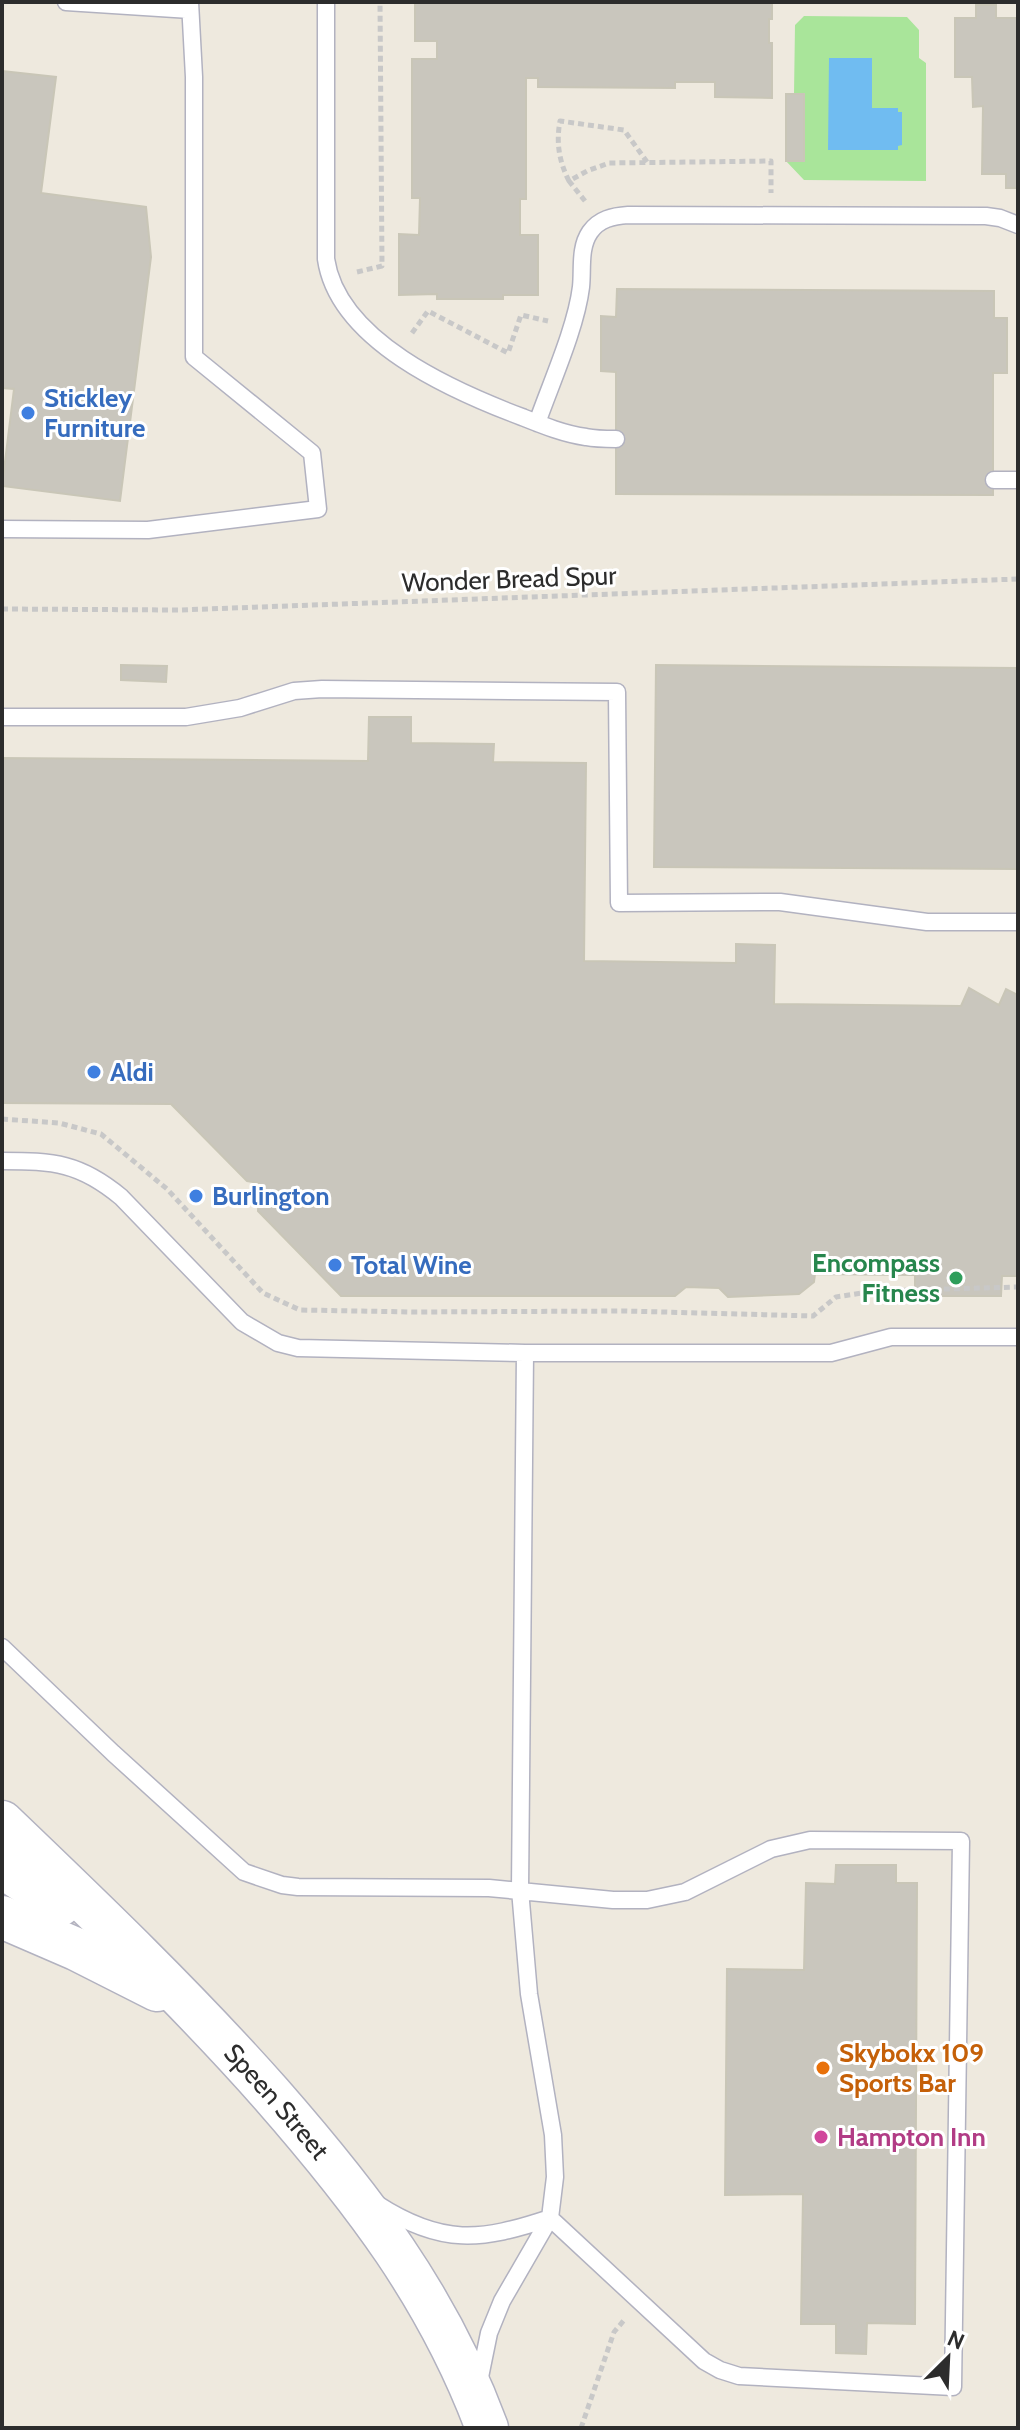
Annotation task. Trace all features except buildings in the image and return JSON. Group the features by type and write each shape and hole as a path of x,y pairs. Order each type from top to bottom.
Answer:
{"main road":[{"name":"Speen Street","path":"2,1822 194,2009 366,2207 403,2261 450,2344 481,2414"},
{"path":"2,1867 66,1909 194,2009"},
{"path":"2,1917 89,1955 194,2009"}],"lane":[{"path":"2,529 148,530 318,509 312,453 194,357 194,77 190,6 66,2"},
{"path":"326,2 326,259 332,284 345,306 364,327 406,360 480,401 584,437 616,439"},
{"path":"537,423 575,314 585,243 589,233 605,219 628,215 986,216 1018,225"},
{"path":"994,480 1018,480"},
{"path":"2,717 186,717 240,708 294,691 322,689 617,692 619,903 780,902 927,922 1018,922"},
{"path":"2,1161 58,1164 81,1170 103,1182 242,1322 278,1343 298,1348 525,1353 831,1353 891,1337 1018,1337"},
{"path":"481,2414 482,2364 493,2322 550,2218 555,2177 553,2135 529,1994 520,1890 525,1353"},
{"path":"2,1647 244,1872 282,1885 520,1890 613,1900 647,1900 685,1892 788,1843 810,1840 961,1841 953,2387 739,2376 720,2370 704,2361 550,2218"},
{"path":"343,2179 389,2212 445,2234 482,2236 550,2218"}],"path":[{"path":"569,181 559,154 557,137 560,121 624,130 647,162"},
{"name":"Wonder Bread Spur","path":"2,609 224,609 1018,579"},
{"path":"2,1119 59,1123 101,1134 167,1189 263,1293 300,1310 625,1311 813,1316 836,1297 875,1291 1018,1287"},
{"path":"581,2428 614,2332 640,2302"}],"green space":[{"path":"804,16 907,17 919,30 919,58 926,63 926,181 804,180 786,161 804,161 804,94 794,94 795,25"}],"water":[{"path":"829,58 872,58 872,108 898,108 898,112 902,112 902,145 898,146 898,150 828,150"}],"place":[{"name":"Stickley Furniture","path":"28,413"},
{"name":"Aldi","path":"94,1072"},
{"name":"Burlington","path":"196,1196"},
{"name":"Total Wine","path":"335,1265"},
{"name":"Encompass Fitness","path":"956,1278"},
{"name":"Skybokx 109 Sports Bar","path":"823,2068"},
{"name":"Hampton Inn","path":"821,2137"}]}
